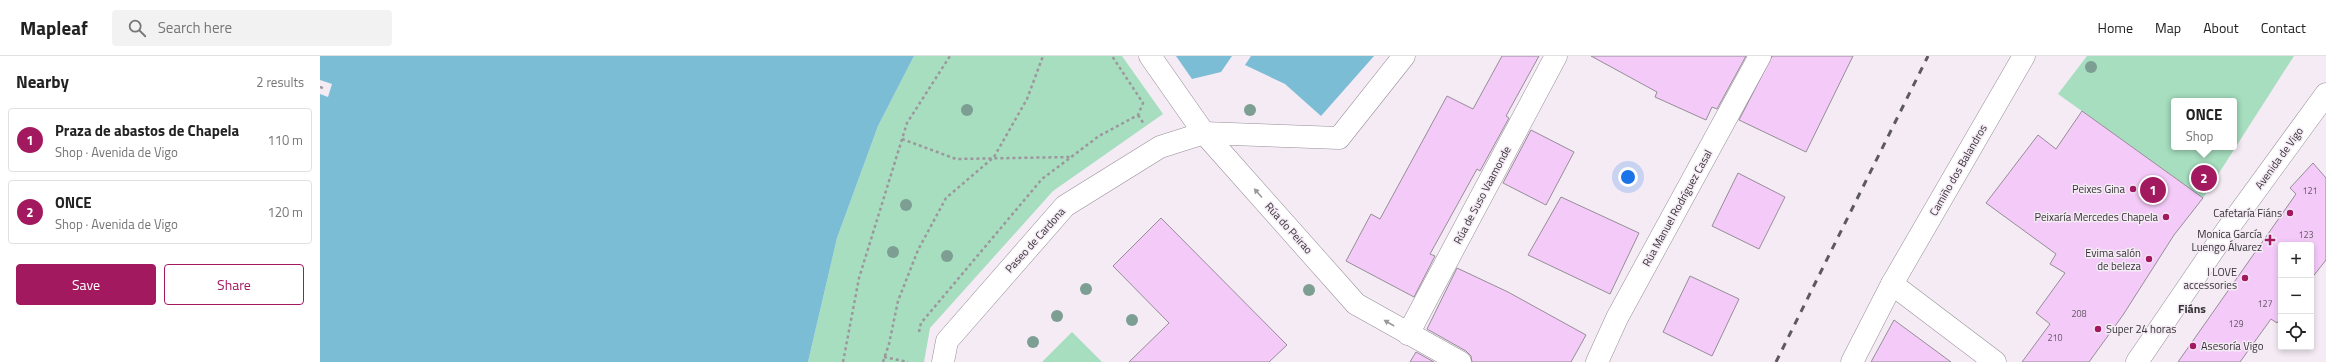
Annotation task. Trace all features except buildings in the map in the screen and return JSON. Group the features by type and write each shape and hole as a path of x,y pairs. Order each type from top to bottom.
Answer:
{"street":[{"name":"Rúa do Peirao","path":"1150,56 1204,133 1356,304 1460,362"},
{"name":"Paseo de Cardona","path":"943,362 946,341 1065,206 1160,147 1204,133 1339,138 1404,56"},
{"name":"Rúa de Suso Vaamonde","path":"1408,334 1556,56"},
{"name":"Rúa Manuel Rodríguez Casal","path":"1597,362 1616,318 1760,56"},
{"name":"Camiño dos Balandros","path":"1892,284 2024,56"},
{"name":"Avenida de Vigo","path":"2137,362 2229,227 2326,94"},
{"path":"1852,362 1892,284 1995,362"}],"path":[{"path":"843,362 859,278 907,123 950,56"},
{"path":"882,362 898,301 918,250 946,198 994,157 1027,99 1043,56"},
{"path":"320,87 325,89"},
{"path":"902,139 956,159 1072,156"},
{"path":"884,357 908,362"}],"green space":[{"path":"914,56 1122,56 1163,114 1053,191 930,328 924,362 808,362 837,238 878,126"},
{"path":"2087,56 2294,56 2237,145 2237,98 2171,98 2171,150 2234,150 2203,198 2058,94"},
{"path":"1072,332 1102,362 1042,362"}],"water":[{"path":"320,56 914,56 878,126 837,238 808,362 320,362"},
{"path":"1176,56 1232,56 1221,72 1192,79"},
{"path":"1251,56 1374,56 1321,116 1285,84 1245,65"}],"pier":[{"path":"320,80 332,84 328,97 320,94"}],"railway":[{"path":"1776,362 1928,56"}],"place":[{"name":"ONCE","path":"2204,178"},
{"name":"Peixes Gina","path":"2133,189"},
{"name":"Praza de abastos de Chapela","path":"2153,190"},
{"name":"Cafetaría Fiáns","path":"2290,213"},
{"name":"Peixaría Mercedes Chapela","path":"2166,217"},
{"name":"Monica García Luengo Álvarez","path":"2270,240"},
{"name":"Evima salón de beleza","path":"2149,259"},
{"name":"I LOVE accessories","path":"2245,278"},
{"name":"Super 24 horas","path":"2098,329"},
{"name":"Asesoría Vigo","path":"2193,346"}],"district":[{"name":"Fiáns","path":"2192,309"}]}
